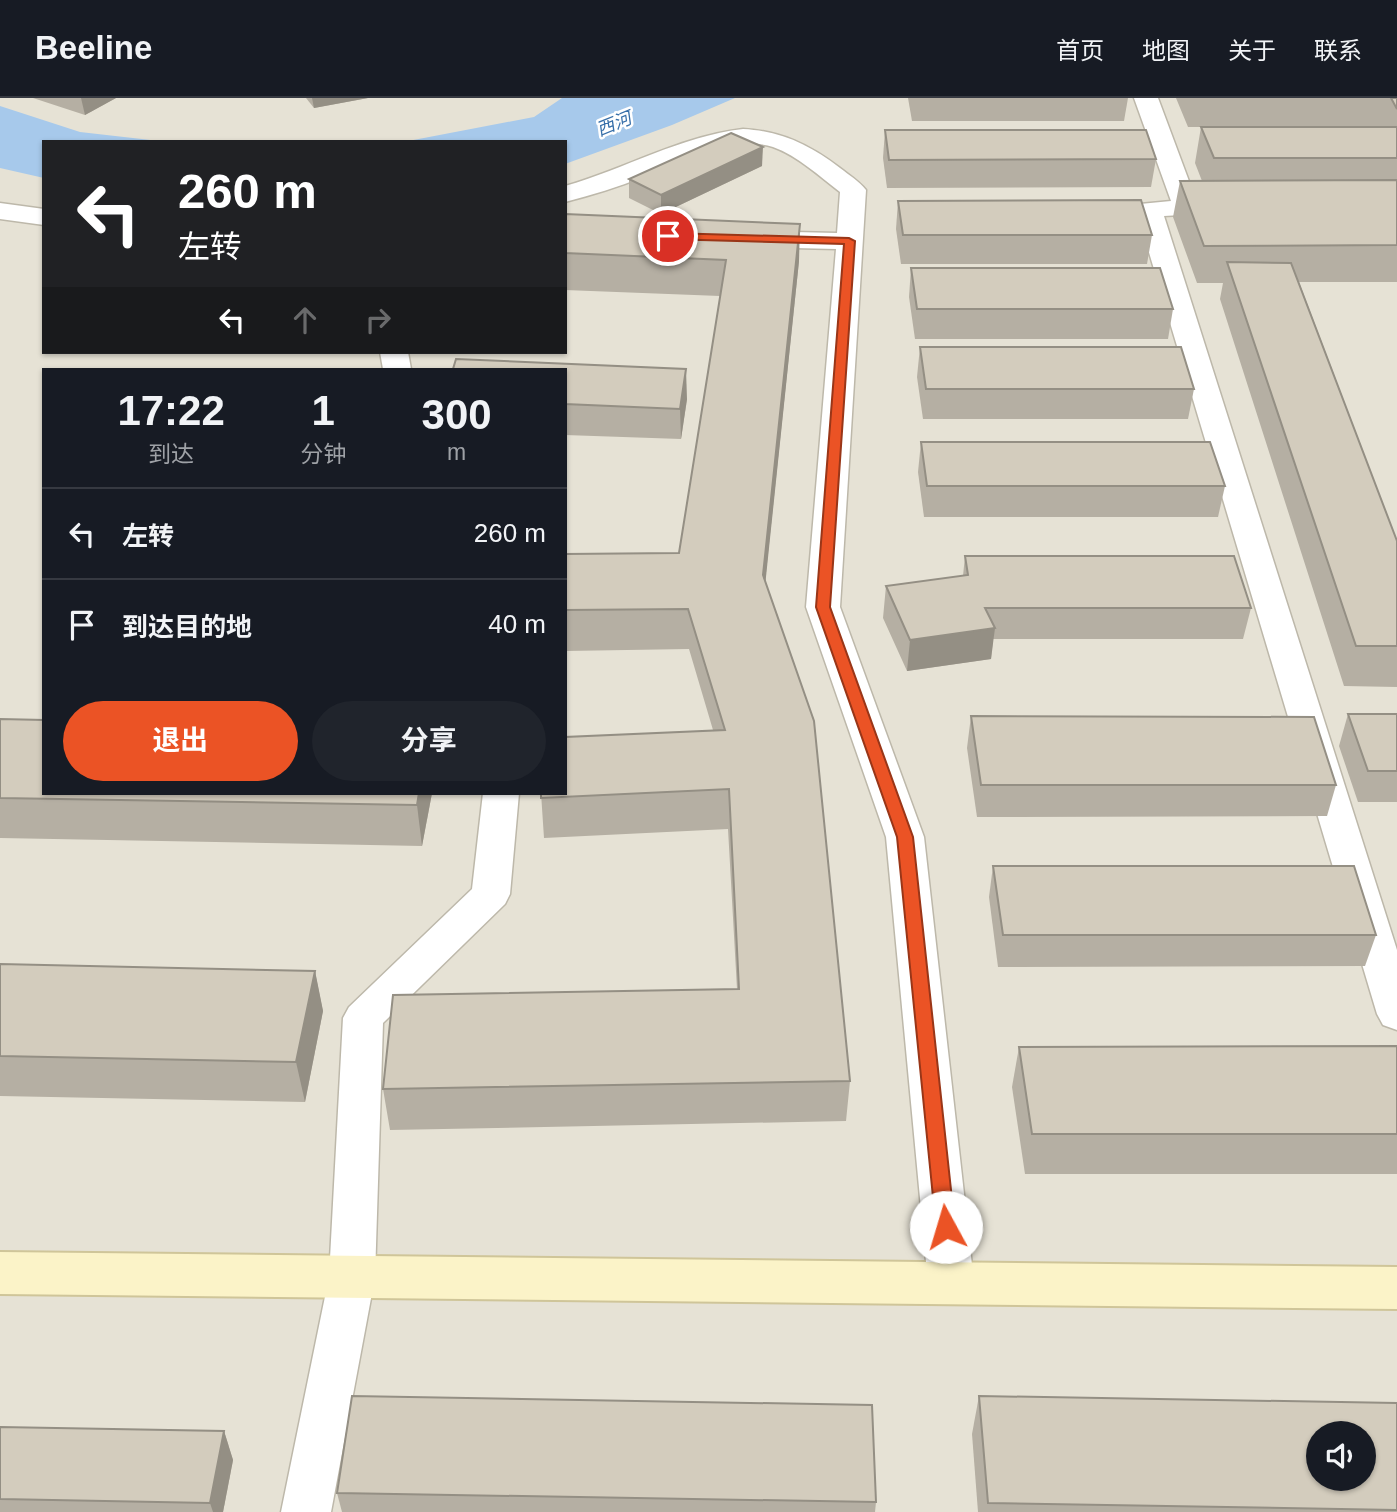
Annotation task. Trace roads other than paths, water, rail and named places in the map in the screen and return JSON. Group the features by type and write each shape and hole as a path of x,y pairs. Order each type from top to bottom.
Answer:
{"street":[{"path":"1146,98 1186,208"},
{"path":"567,193 638,171 710,140 733,136 759,137 793,147 853,190 823,607 905,837 951,1283"},
{"path":"1226,208 1149,209 1397,1014"},
{"path":"0,211 42,217"},
{"path":"728,238 849,241"},
{"path":"306,1512 352,1277 363,1018 491,894 501,795"},
{"path":"0,1273 1397,1288"}],"water":[{"name":"西河","path":"562,98 735,98 672,125 567,163 567,140 413,140 534,117"},
{"path":"0,106 80,132 150,140 42,140 42,178 0,168"}]}
